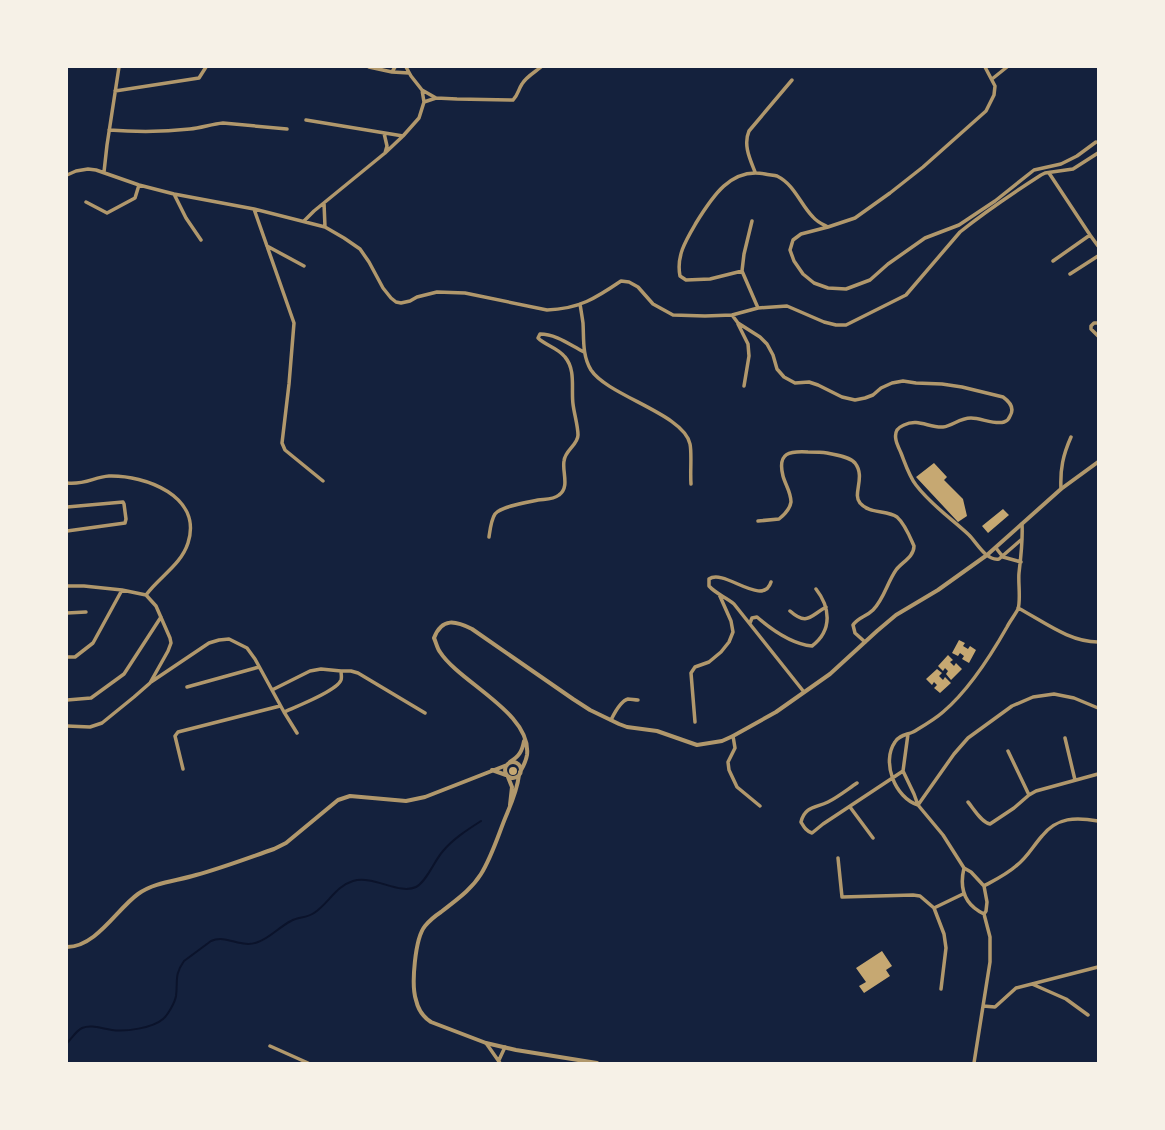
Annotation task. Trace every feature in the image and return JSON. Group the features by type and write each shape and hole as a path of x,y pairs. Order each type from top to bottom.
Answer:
{"street":[{"path":"104,172 119,67"},
{"path":"116,91 199,78 206,67"},
{"path":"369,67 392,72 409,73"},
{"path":"392,72 395,67"},
{"path":"406,67 422,90 436,98"},
{"path":"424,102 436,98 457,100 513,100 518,95 524,80 542,67"},
{"path":"985,67 995,86 994,95 986,111 923,167 855,218 801,234 793,240 790,250 794,261 803,274 814,283 828,288 846,288 870,280 888,264 925,238 959,225 995,201 1034,170 1061,164 1077,156 1096,142"},
{"path":"992,78 1007,67"},
{"path":"755,172 746,143 746,138 749,131 792,80"},
{"path":"304,221 403,136 419,118 424,102 422,90"},
{"path":"306,120 403,136"},
{"path":"109,130 181,130 223,123 287,129"},
{"path":"384,132 387,146 385,153"},
{"path":"67,175 76,171 88,169 104,172 139,185 174,194 254,209 325,227 360,249 391,298 396,302 401,303 437,292 453,292 465,293 547,310 560,310 600,296 621,281 629,282 638,286 653,304 673,315 732,315 758,308 787,306 824,322 836,325 846,325 906,295 960,232 1009,196 1041,175 1073,169 1098,153"},
{"path":"742,271 710,279 686,280 680,276 678,268 684,243 712,198 724,186 738,177 755,172 777,176 793,189 818,222 828,227"},
{"path":"1049,173 1098,246"},
{"path":"86,202 107,213 135,198 139,185"},
{"path":"174,194 186,218 200,240"},
{"path":"324,203 325,227"},
{"path":"254,209 294,323 282,443 285,450 323,481"},
{"path":"752,221 744,254 742,271 758,308"},
{"path":"1053,261 1090,235"},
{"path":"267,246 304,266"},
{"path":"1070,274 1098,256"},
{"path":"580,304 583,322 584,352 591,370 598,378 673,422 685,434 691,445 691,484"},
{"path":"732,315 738,323 748,344 749,356 744,386"},
{"path":"738,323 760,337 767,344 774,356 777,369 784,377 795,383 809,382 818,385 842,397 855,400 865,398 873,396 881,388 892,383 903,382 942,384 962,387 1003,397 1008,400 1013,407 1013,413 1008,420 1004,422 998,423 972,418 963,418 950,425 942,427 929,426 917,422 908,423 898,428 896,440 916,485 992,559 996,560 1003,557 1022,539"},
{"path":"1098,323 1094,323 1091,326 1091,329 1098,336"},
{"path":"489,537 491,524 495,514 498,512 537,500 553,498 562,492 565,485 563,465 564,458 578,435 572,402 572,384 569,364 556,348 538,338 540,334 551,336 584,352"},
{"path":"1061,489 1060,475 1064,453 1071,436"},
{"path":"758,521 779,519 789,508 791,503 790,495 782,475 782,463 788,452 796,451 826,453 850,458 854,462 860,474 858,496 860,503 866,508 897,517 907,531 914,546 912,555 897,568 878,604 872,611 858,619 853,625 855,633 865,642"},
{"path":"597,1063 486,1043 426,1019 418,1007 415,999 414,975 416,956 423,928 429,921 466,892 481,874 490,859 516,791 527,754 524,739 517,723 503,708 455,669 439,652 434,638 437,630 445,624 458,622 472,629 590,710 627,727 657,731 697,745 722,741 776,712 830,674 896,615 938,590 987,555 1061,489 1098,462"},
{"path":"67,483 75,484 89,482 108,476 140,479 168,492 180,500 186,508 189,518 190,532 188,543 180,559 153,585 146,594"},
{"path":"67,508 120,502 124,504 126,519 125,523 67,531"},
{"path":"918,805 910,803 902,796 892,778 890,766 891,750 895,741 900,736 908,734 930,722 963,693 998,644 1018,608 1022,524"},
{"path":"996,548 1003,557 1021,562"},
{"path":"771,582 766,590 760,591 750,589 720,576 712,576 709,579 708,586 734,604 804,692"},
{"path":"67,586 84,586 146,594 156,606 171,643 150,683"},
{"path":"750,623 752,618 757,617 766,625 793,641 812,646 824,634 828,618 823,597 816,588"},
{"path":"67,657 75,657 93,643 122,590"},
{"path":"695,722 691,677 693,670 695,667 710,662 721,652 729,642 733,632 731,621 718,594"},
{"path":"790,611 798,618 805,619 826,607"},
{"path":"1018,608 1081,640 1098,642"},
{"path":"67,614 86,612"},
{"path":"67,700 91,698 124,674 161,617"},
{"path":"67,726 90,727 102,723 150,683 209,643 229,639 247,648 297,733"},
{"path":"187,687 259,667"},
{"path":"272,690 310,671 321,669 351,671 358,673 425,713"},
{"path":"284,712 322,695 333,688 342,679 341,671"},
{"path":"918,805 968,738 1012,706 1033,697 1054,694 1074,698 1098,708"},
{"path":"610,720 615,711 625,700 638,700"},
{"path":"183,770 175,736 178,732 280,706"},
{"path":"908,734 903,771 918,805 943,835 964,868 971,872 984,886 987,902 986,911 984,914 990,937 991,949 974,1063"},
{"path":"733,736 735,748 728,762 729,770 737,787 760,806"},
{"path":"1065,738 1075,780"},
{"path":"510,805 512,787 504,770 508,764 521,753 524,739"},
{"path":"1008,750 1028,795"},
{"path":"67,947 82,944 93,936 142,891 152,886 196,875 274,849 292,838 338,800 350,796 406,801 425,796 513,762 518,764 520,774"},
{"path":"492,770 515,778 520,774"},
{"path":"857,783 828,802 811,808 805,812 801,822 808,831 812,833 903,771"},
{"path":"968,802 986,823 990,824 1014,808 1028,795 1050,787 1098,774"},
{"path":"850,807 873,838"},
{"path":"984,886 1017,866 1048,829 1066,819 1077,818 1098,821"},
{"path":"838,858 842,897 913,895 920,896 934,908 944,934 946,948 941,990"},
{"path":"964,868 962,875 963,894 975,909 984,914"},
{"path":"934,908 963,894"},
{"path":"983,1006 995,1007 1016,988 1098,967"},
{"path":"1031,984 1066,999 1088,1015"},
{"path":"486,1043 500,1061 505,1047"},
{"path":"270,1046 308,1063"}],"building":[{"path":"934,463 947,477 944,480 963,499 967,516 958,522 916,477"},
{"path":"1003,509 1009,515 988,533 982,526"},
{"path":"959,640 965,643 963,646 968,649 970,646 976,650 969,663 962,659 964,656 960,653 958,656 952,653"},
{"path":"948,655 953,660 950,662 954,666 956,663 962,669 951,680 946,674 948,671 945,668 943,671 938,666"},
{"path":"937,669 942,673 939,676 943,680 945,677 951,683 940,693 934,688 937,685 934,682 932,685 926,679"},
{"path":"511,767 515,767 517,771 515,775 511,775 509,773 509,769"},
{"path":"882,951 892,966 886,970 890,976 864,993 859,986 866,982 856,968"}],"waterway":[{"path":"67,1043 82,1028 93,1027 131,1030 153,1025 163,1019 173,1005 177,991 177,978 184,961 211,941 223,939 246,944 258,942 291,921 314,913 337,891 347,883 353,881 361,880 378,882 402,889 416,887 424,880 447,847 460,835 481,821"}]}
